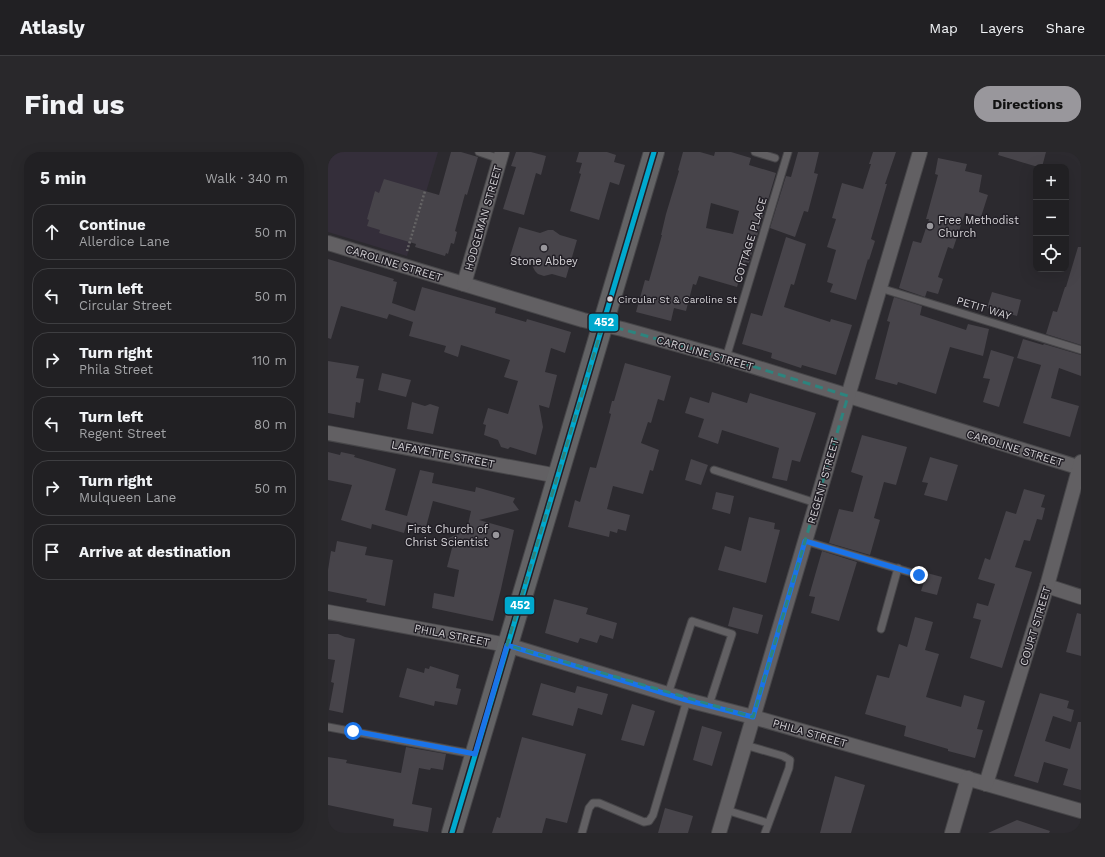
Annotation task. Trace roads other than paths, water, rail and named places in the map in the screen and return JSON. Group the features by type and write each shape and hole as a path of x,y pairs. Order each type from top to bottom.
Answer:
{"street":[{"path":"452,833 654,152"},
{"name":"REGENT STREET","path":"719,833 920,152"},
{"name":"HODGEMAN STREET","path":"464,284 501,155"},
{"name":"CAROLINE STREET","path":"328,243 583,320 726,358 1080,466"},
{"name":"LAFAYETTE STREET","path":"328,432 558,476"},
{"name":"COURT STREET","path":"986,784 1048,586 1080,466"},
{"path":"1048,586 1081,596"},
{"name":"PHILA STREET","path":"328,612 507,645 686,700 753,717 1081,811"},
{"path":"952,833 968,778"}],"lane":[{"path":"479,152 501,155"},
{"path":"755,152 775,158"},
{"name":"COTTAGE PLACE","path":"726,358 788,152"},
{"name":"PETIT WAY","path":"880,288 1081,350"},
{"path":"714,470 816,503"},
{"path":"805,541 919,575"},
{"path":"881,629 898,568"},
{"path":"668,694 692,621 732,634 709,705"},
{"path":"582,833 589,808 593,803 599,803 644,822 649,820 653,815 686,700"},
{"path":"328,727 475,754"},
{"path":"745,745 783,756 790,760 789,768 765,833"},
{"path":"726,810 768,823"}],"place":[{"name":"Free Methodist Church","path":"930,226"},
{"name":"Stone Abbey","path":"544,248"},
{"name":"Circular St & Caroline St","path":"610,299"},
{"name":"First Church of Christ Scientist","path":"496,535"}]}
